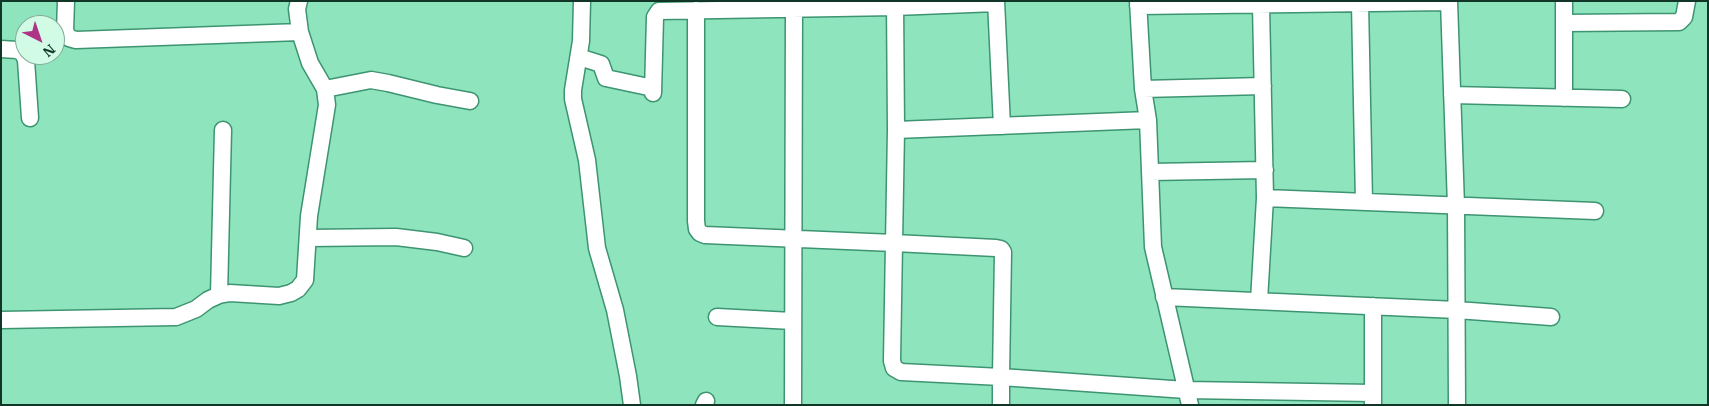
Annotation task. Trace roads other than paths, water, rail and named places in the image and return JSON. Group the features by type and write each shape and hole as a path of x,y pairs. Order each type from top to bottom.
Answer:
{"street":[{"path":"66,1 65,31 69,38 76,40 300,32"},
{"path":"1,320 176,317 196,310 219,294 279,296 291,293 298,288 305,280 309,216 327,105 325,89 310,63 300,32 297,9 299,1"},
{"path":"582,1 581,41 573,99 587,160 597,248 615,310 632,405"},
{"path":"1564,1 1564,98"},
{"path":"1564,23 1679,22 1687,12 1687,1"},
{"path":"579,56 600,64 606,78 652,90 656,14 659,11 794,5 996,2 1002,126"},
{"path":"1188,397 1153,246 1148,120 1143,89 1138,4 1261,5 1449,2 1456,206 1457,405"},
{"path":"1360,3 1364,202"},
{"path":"895,4 896,130 892,361 894,368 901,372 1001,377 1188,397 1373,399 1373,306"},
{"path":"793,405 794,5"},
{"path":"1259,301 1265,198 1261,5"},
{"path":"696,10 697,229 700,233 705,235 1001,249 1004,252 1001,405"},
{"path":"1,49 17,50 23,53 26,60 30,118"},
{"path":"325,89 371,80 470,101"},
{"path":"1143,89 1263,86"},
{"path":"1452,95 1622,99"},
{"path":"896,130 1148,120"},
{"path":"219,294 223,130"},
{"path":"1150,172 1265,170"},
{"path":"1265,198 1594,212"},
{"path":"308,238 396,237 437,242 464,248"},
{"path":"1164,297 1457,310 1551,317"},
{"path":"717,317 792,321"}]}
